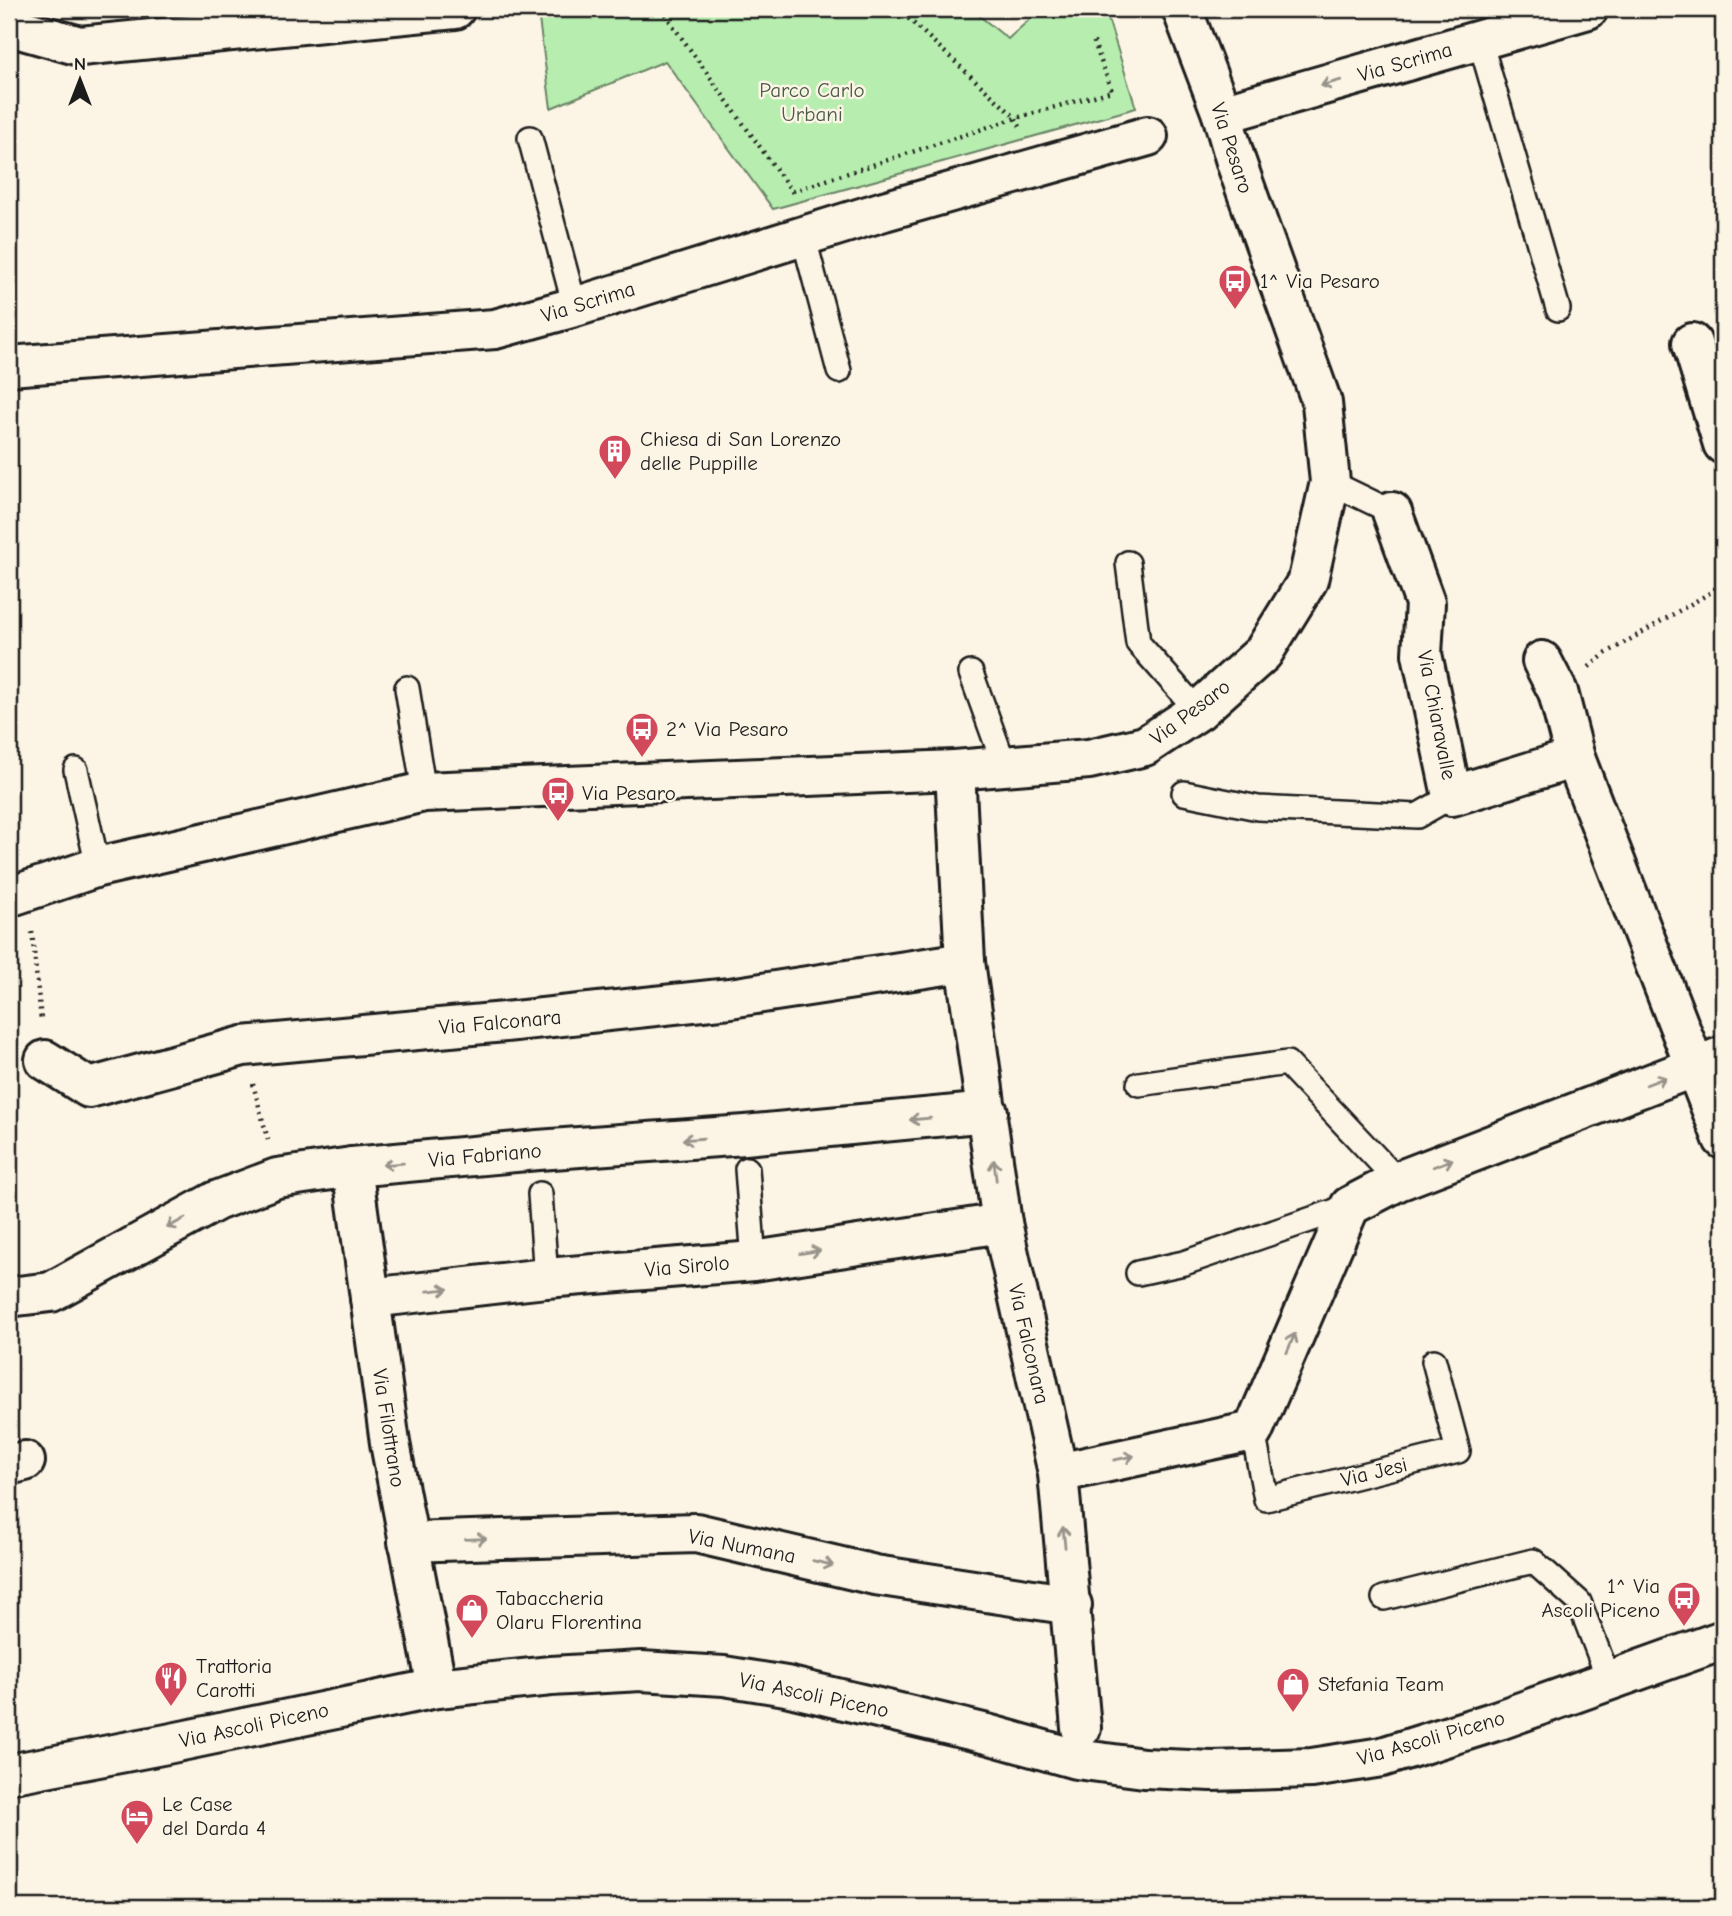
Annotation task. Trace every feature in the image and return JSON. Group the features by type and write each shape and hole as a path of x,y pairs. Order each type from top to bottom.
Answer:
{"street":[{"path":"9,26 80,46 455,9"},
{"name":"Via Pesaro","path":"19,894 98,867 424,792 955,770 1089,759 1145,746 1198,711 1263,653 1308,580 1330,482 1322,403 1236,162 1222,114 1182,9"},
{"name":"Via Scrima","path":"1222,114 1588,9"},
{"name":"Via Scrima","path":"9,366 495,329 575,307 803,235 1148,136"},
{"path":"1692,343 1723,444"},
{"name":"Via Chiaravalle","path":"1392,512 1424,603 1422,654 1452,796 1575,758"},
{"path":"1550,677 1575,758 1709,1061 1723,1139"},
{"name":"Via Falconara","path":"955,770 965,962 1002,1223 1058,1473 1081,1728"},
{"name":"Via Falconara","path":"45,1060 89,1088 243,1046 730,998 965,962"},
{"path":"1058,1473 1253,1431 1350,1206 1398,1181 1709,1061"},
{"name":"Via Fabriano","path":"9,1297 51,1292 216,1201 277,1178 352,1167 988,1112"},
{"name":"Via Filottrano","path":"352,1167 390,1443 437,1688"},
{"name":"Via Sirolo","path":"370,1298 546,1278 754,1261 1002,1223"},
{"name":"Via Numana","path":"408,1542 696,1533 875,1575 1072,1605"},
{"name":"Via Ascoli Piceno","path":"9,1774 437,1688 551,1676 641,1671 724,1676 813,1693 987,1734 1076,1759 1144,1768 1212,1771 1312,1768 1381,1757 1499,1720 1723,1640"}],"lane":[{"path":"1480,41 1558,309"},
{"path":"530,138 575,307"},
{"path":"803,235 839,371"},
{"path":"1330,482 1392,512"},
{"path":"1128,564 1138,643 1198,711"},
{"path":"971,673 1005,767"},
{"path":"407,688 424,792"},
{"path":"76,770 98,867"},
{"path":"1184,793 1258,808 1417,816 1452,796"},
{"path":"1139,1084 1287,1063 1398,1181"},
{"path":"747,1169 754,1261"},
{"path":"540,1194 546,1278"},
{"path":"1138,1272 1184,1262 1350,1206"},
{"name":"Via Jesi","path":"1253,1431 1266,1499 1458,1451 1434,1361"},
{"path":"1384,1598 1533,1560 1579,1602 1609,1680"}],"path":[{"path":"661,9 793,191 803,235"},
{"path":"898,9 1016,118 1040,166"},
{"path":"793,191 1016,118 1112,91 1093,37"},
{"path":"1550,677 1605,654 1708,594 1723,582"},
{"path":"19,894 45,1060"},
{"path":"243,1046 277,1178"}],"green space":[{"name":"Parco Carlo Urbani","path":"530,9 971,9 1008,39 1041,9 1105,9 1136,108 773,209 665,61 551,108 538,12"}],"place":[{"name":"1^ Via Pesaro","path":"1235,311"},
{"name":"Chiesa di San Lorenzo delle Puppille","path":"615,481"},
{"name":"2^ Via Pesaro","path":"642,759"},
{"name":"Via Pesaro","path":"558,823"},
{"name":"1^ Via Ascoli Piceno","path":"1684,1628"},
{"name":"Tabaccheria Olaru Florentina","path":"472,1640"},
{"name":"Trattoria Carotti","path":"171,1708"},
{"name":"Stefania Team","path":"1293,1714"},
{"name":"Le Case del Darda 4","path":"137,1846"}]}
